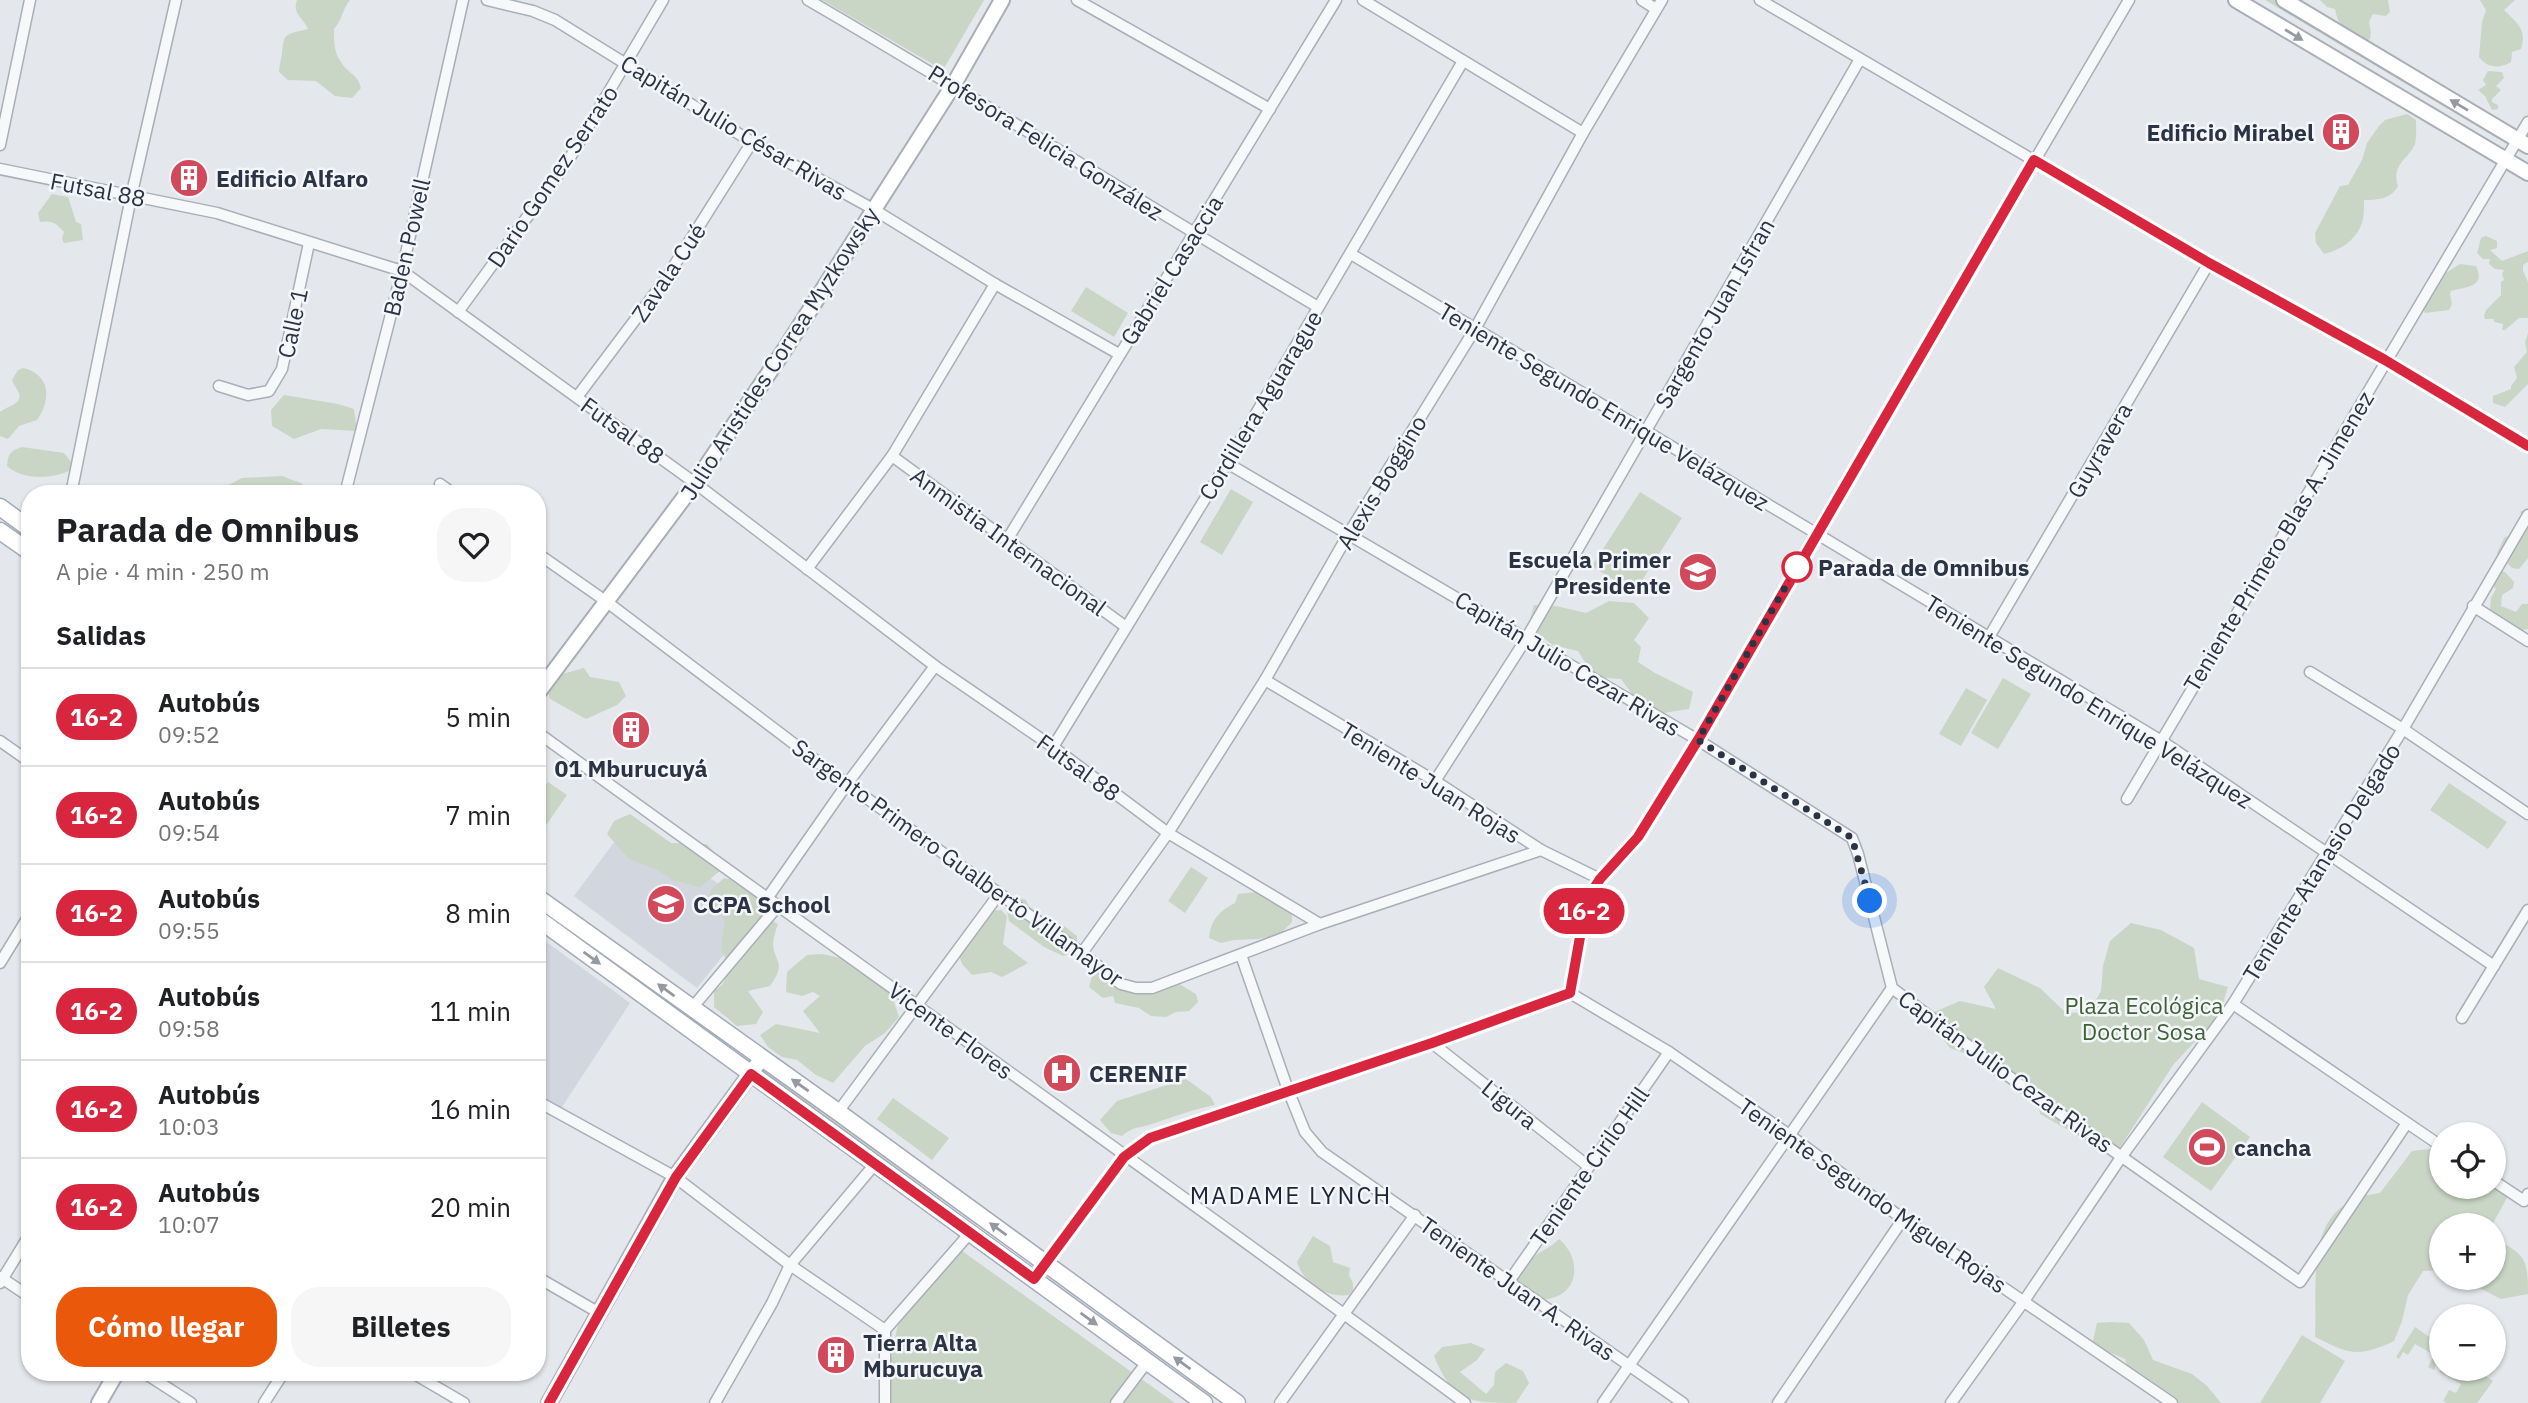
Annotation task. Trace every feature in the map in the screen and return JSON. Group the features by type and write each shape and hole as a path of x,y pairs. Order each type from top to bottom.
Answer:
{"main road":[{"name":"Julio Aristides Correa Myzkowsky","path":"546,682 695,483 785,349 954,84 1002,0"},
{"path":"2236,0 2528,173"},
{"path":"2284,0 2523,143"},
{"path":"2321,51 2334,30"},
{"path":"0,508 21,523"},
{"path":"0,531 21,546"},
{"path":"546,903 1237,1403"},
{"path":"546,925 1204,1403"},
{"path":"549,1403 676,1177 762,1058"},
{"path":"99,1403 112,1381"}],"street":[{"path":"0,145 30,0"},
{"path":"73,485 131,197 176,0"},
{"name":"Baden Powell","path":"347,485 402,271 463,0"},
{"name":"Capitán Julio César Rivas","path":"487,0 533,11 555,20 752,142 873,209 995,284 1119,354"},
{"name":"Dario Gomez Serrato","path":"458,312 568,161 663,0"},
{"name":"Profesora Felicia González","path":"808,0 954,84 1318,307"},
{"path":"1077,0 1270,109"},
{"name":"Gabriel Casaccia","path":"1007,540 1336,0"},
{"path":"1363,0 1583,133"},
{"path":"1642,0 1659,4"},
{"path":"1760,0 2209,263 2385,360 2528,446"},
{"path":"1034,1279 1124,1157 1150,1138 1432,1043 1570,993 1585,909 1600,879 1638,837 1698,740 1816,533 2129,0"},
{"name":"Alexis Boggino","path":"1082,953 1168,832 1265,680 1349,533 1475,329 1583,133 1659,4"},
{"name":"Sargento Juan Isfran","path":"1435,781 1526,639 1860,59"},
{"name":"Cordillera Aguarague","path":"1054,747 1227,463 1463,61"},
{"name":"Teniente Primero Blas A. Jimenez","path":"2127,799 2385,360 2507,161 2523,143 2528,122"},
{"name":"Zavala Cué","path":"578,397 665,280 752,142"},
{"name":"Futsal 88","path":"0,169 217,213 402,271 695,483 935,666 1054,747 1168,832 1320,924"},
{"name":"Calle 1","path":"219,386 248,395 269,391 282,369 309,243"},
{"name":"Teniente Segundo Enrique Velázquez","path":"1351,254 2160,740 2494,966"},
{"name":"Guyravera","path":"1989,637 2209,263"},
{"path":"807,569 892,456 995,284"},
{"name":"Anmistia Internacional","path":"892,456 1126,627"},
{"name":"Capitán Julio Cezar Rivas","path":"1227,463 1698,740 1852,838 1892,988 2031,1093 2300,1282 2407,1123"},
{"name":"Teniente Atanasio Delgado","path":"1951,1403 2122,1156 2233,1004 2403,729 2528,515"},
{"name":"Sargento Primero Gualberto Villamayor","path":"546,559 1121,984 1152,988 1320,924 1541,850"},
{"path":"2473,606 2528,641"},
{"path":"766,900 847,784 935,666"},
{"path":"2310,672 2403,729 2528,814"},
{"name":"Teniente Juan Rojas","path":"1265,680 1435,781 1541,850 1600,879"},
{"name":"Vicente Flores","path":"546,739 766,900 918,1004 1124,1157 1465,1403"},
{"path":"0,741 21,756"},
{"path":"838,1112 999,894"},
{"path":"692,1008 777,907"},
{"path":"2462,1018 2528,910"},
{"path":"1,960 21,928"},
{"name":"Teniente Juan A. Rivas","path":"1241,956 1305,1132 1322,1152 1510,1280 1683,1403"},
{"path":"1602,1403 1892,988"},
{"name":"Teniente Segundo Miguel Rojas","path":"1570,993 1669,1052 1788,1134 1903,1219 2172,1403"},
{"path":"2233,1004 2429,1138"},
{"name":"Ligura","path":"1432,1043 1588,1166"},
{"name":"Teniente Cirilo Hill","path":"1510,1280 1669,1052"},
{"path":"546,1106 676,1177 790,1265 885,1330"},
{"path":"715,1403 772,1304 790,1265 875,1164"},
{"path":"2506,1187 2526,1197"},
{"path":"1280,1403 1415,1215"},
{"path":"1778,1403 1903,1219"},
{"path":"885,1403 885,1330 970,1233"},
{"path":"21,1248 1,1280 21,1292"},
{"path":"546,1282 601,1314"},
{"path":"1116,1403 1147,1362"},
{"path":"157,1381 191,1403"},
{"path":"264,1403 278,1381"},
{"path":"426,1381 464,1403"}],"shaded area":[{"name":"CCPA School","path":"630,821 758,912 697,988 574,896"},
{"path":"546,942 630,1003 560,1110 546,1101"}],"green space":[{"path":"297,0 350,0 334,33 339,58 361,88 352,98 335,96 316,81 288,80 279,72 285,38 291,33 308,29 297,12"},
{"path":"822,0 984,0 943,70"},
{"path":"2265,0 2276,0 2500,133 2500,137 2497,138"},
{"path":"2320,0 2388,0 2390,12 2386,16 2373,14 2369,22 2370,39 2364,42 2345,29 2335,9 2327,7"},
{"path":"2480,0 2515,0 2504,10 2520,27 2523,42 2521,49 2512,52 2511,62 2507,64 2490,65 2479,57 2482,22 2486,10"},
{"path":"2488,71 2502,72 2504,78 2496,86 2501,90 2492,99 2498,109 2492,110 2485,96 2478,90 2486,85 2483,80"},
{"path":"2407,114 2416,120 2416,138 2412,149 2398,167 2398,186 2388,196 2364,200 2363,221 2356,234 2342,247 2324,254 2316,243 2315,233 2340,186 2348,185 2362,160 2367,143 2379,126 2385,120"},
{"path":"52,194 68,197 76,222 81,224 83,240 64,243 64,232 59,226 51,222 40,222 38,213"},
{"path":"2486,236 2497,241 2497,248 2490,250 2502,261 2528,251 2528,262 2523,265 2523,271 2528,282 2528,318 2519,318 2505,330 2502,330 2503,324 2494,322 2494,319 2485,319 2484,316 2486,310 2501,295 2501,282 2504,280 2504,270 2495,269 2489,264 2490,259 2483,259 2477,253 2481,238"},
{"path":"2460,264 2476,266 2479,273 2476,283 2451,291 2452,304 2449,310 2425,313 2422,308 2433,296 2432,282"},
{"path":"1086,287 1128,313 1114,337 1071,311"},
{"path":"2528,333 2528,384 2505,407 2493,403 2493,396 2511,389 2517,378 2514,367 2527,352 2525,342"},
{"path":"23,368 32,371 43,382 46,388 45,404 37,420 19,426 8,439 0,436 0,412 19,399 20,395 12,380 18,370"},
{"path":"284,395 354,409 357,431 321,429 294,439 272,426 271,410"},
{"path":"22,447 64,453 73,469 57,475 39,477 14,471 7,466 9,455"},
{"path":"282,476 303,485 229,485 242,478"},
{"path":"1231,489 1253,502 1222,555 1200,542"},
{"path":"1640,492 1682,518 1634,593 1592,566"},
{"path":"2528,508 2528,558 2519,569 2512,568 2508,564 2508,557 2499,558 2497,553 2504,538 2518,531 2526,519 2520,512"},
{"path":"2497,571 2505,572 2514,582 2513,588 2502,595 2501,606 2516,612 2522,604 2528,604 2528,629 2517,631 2512,625 2505,627 2490,611 2491,598 2496,589 2492,584"},
{"path":"1609,601 1634,603 1649,618 1634,640 1641,647 1638,662 1693,692 1689,709 1663,713 1632,694 1621,679 1594,677 1578,651 1553,645 1528,627 1534,605 1556,606 1586,613"},
{"path":"584,668 590,677 619,682 626,696 617,705 586,719 550,699 547,687 555,676"},
{"path":"2003,678 2031,694 1998,749 1971,733"},
{"path":"1966,688 1987,700 1961,746 1939,734"},
{"path":"548,782 567,795 546,825"},
{"path":"2449,783 2507,822 2488,849 2430,810"},
{"path":"630,814 671,843 707,844 717,856 721,870 700,887 673,880 656,869 629,859 607,834 614,821"},
{"path":"1191,867 1208,878 1185,913 1168,901"},
{"path":"724,878 738,881 762,896 765,917 778,924 773,942 779,966 775,978 770,986 748,991 763,1012 756,1024 737,1026 714,1007 714,991 722,985 730,970 721,948 725,920 709,895"},
{"path":"1276,893 1292,911 1292,922 1279,935 1221,943 1209,938 1217,917 1235,903 1238,894"},
{"path":"1019,898 1026,900 1034,913 1056,921 1077,936 1077,948 1071,954 1063,956 1044,947 1009,921 1006,907"},
{"path":"1001,910 1007,916 1003,944 1028,963 1002,977 991,972 972,975 962,964 957,948 987,911"},
{"path":"546,912 739,1051 546,915"},
{"name":"Plaza Ecológica Doctor Sosa","path":"2131,923 2161,930 2194,948 2199,979 2228,987 2219,1016 2173,1065 2119,1149 2094,1145 2040,1114 2036,1087 1995,1077 1972,1056 1950,1048 1931,1024 1932,1013 1960,1001 1996,1009 1984,987 1998,968 2040,988 2066,1013 2089,1012 2101,991 2103,966 2110,941"},
{"path":"822,954 845,959 858,971 885,986 892,996 899,1017 885,1033 865,1046 833,1083 816,1075 797,1060 782,1057 768,1047 760,1035 776,1024 820,1033 803,1011 820,996 813,992 802,996 786,992 787,972 807,955"},
{"path":"1093,973 1118,976 1148,990 1176,982 1196,994 1198,1002 1189,1011 1176,1012 1166,1017 1151,1016 1139,1008 1115,1003 1113,996 1103,998 1089,987"},
{"path":"765,1069 1021,1253 1020,1256 763,1072"},
{"path":"1186,1079 1211,1097 1215,1105 1134,1129 1122,1136 1111,1133 1100,1120 1117,1101"},
{"path":"893,1098 949,1138 932,1160 877,1119"},
{"name":"cancha","path":"2202,1102 2250,1137 2211,1191 2163,1157"},
{"path":"2429,1149 2429,1199 2506,1199 2506,1193 2508,1196 2499,1213 2429,1213 2429,1271 2423,1271 2408,1295 2394,1341 2362,1352 2345,1350 2315,1337 2319,1247 2326,1227 2337,1211 2355,1199 2380,1193 2412,1151"},
{"path":"1313,1236 1330,1246 1333,1262 1350,1268 1353,1290 1349,1295 1324,1292 1310,1283 1300,1270 1297,1262"},
{"path":"1559,1239 1566,1246 1574,1264 1572,1282 1567,1290 1548,1299 1526,1297 1516,1281 1535,1255"},
{"path":"954,1245 1175,1403 884,1403 900,1314"},
{"path":"2506,1245 2523,1259 2528,1294 2501,1299 2483,1290 2506,1290"},
{"path":"2097,1323 2129,1323 2144,1340 2153,1360 2192,1374 2207,1386 2221,1403 2166,1403 2151,1380 2132,1380 2125,1359 2092,1345"},
{"path":"2415,1327 2429,1337 2429,1352 2415,1344 2408,1355 2403,1352 2399,1359 2396,1357"},
{"path":"2302,1335 2345,1361 2320,1403 2260,1403"},
{"path":"1471,1343 1485,1349 1477,1360 1460,1372 1486,1394 1494,1385 1495,1372 1506,1363 1523,1371 1529,1383 1516,1403 1475,1400 1465,1397 1448,1383 1434,1356 1442,1347"},
{"path":"2456,1381 2493,1381 2477,1403 2443,1401 2449,1390 2456,1393 2461,1384"}],"bus line":[{"name":"16-2","path":"549,1403 676,1177 751,1074 1034,1279 1124,1157 1150,1138 1432,1043 1570,993 1585,909 1591,893 1600,879 1638,837 1698,740 2034,160 2209,263 2385,360 2528,446"}],"place":[{"name":"Edificio Mirabel","path":"2341,132"},
{"name":"Edificio Alfaro","path":"189,178"},
{"name":"Parada de Omnibus","path":"1797,567"},
{"name":"Escuela Primer Presidente","path":"1698,572"},
{"name":"01 Mburucuyá","path":"631,730"},
{"name":"CCPA School","path":"666,904"},
{"name":"CERENIF","path":"1062,1073"},
{"name":"cancha","path":"2207,1147"},
{"name":"Tierra Alta Mburucuya","path":"836,1355"}],"district":[{"name":"MADAME LYNCH","path":"1291,1195"}],"route":[{"path":"1797,567 1803,556 1698,740 1852,838 1870,901"}]}
